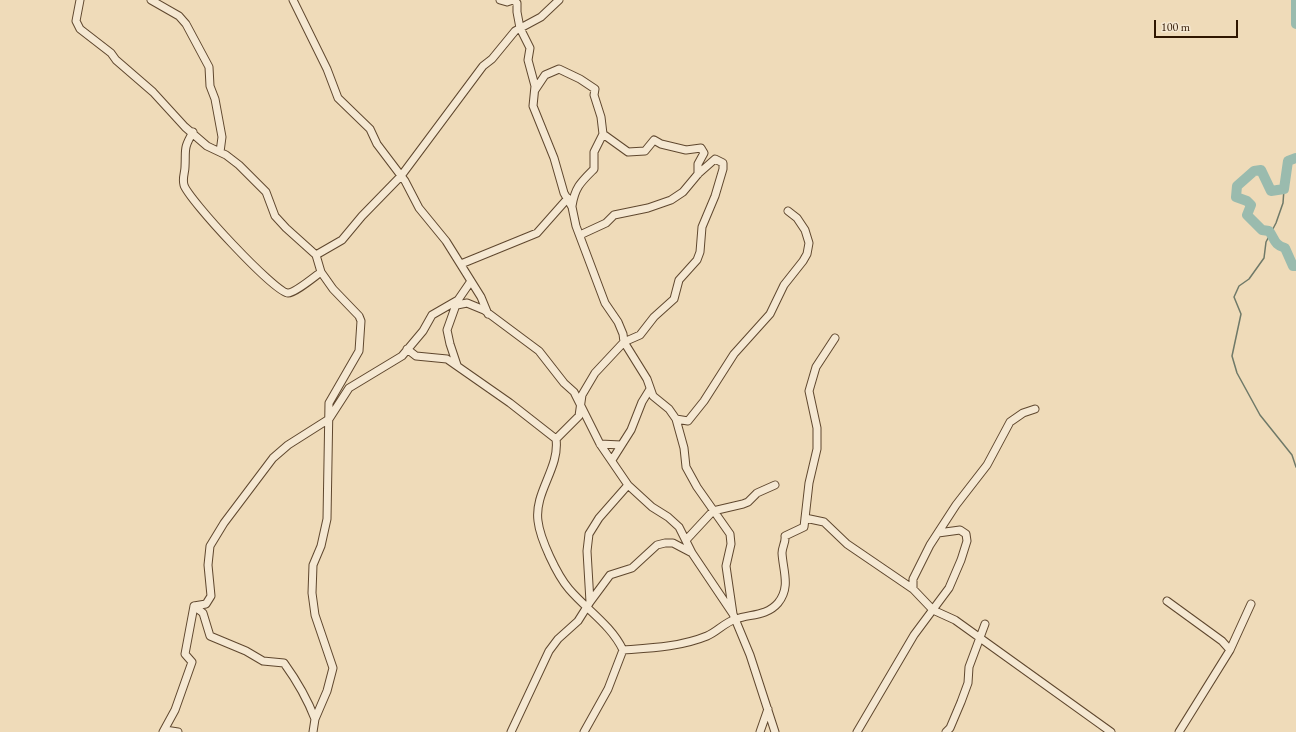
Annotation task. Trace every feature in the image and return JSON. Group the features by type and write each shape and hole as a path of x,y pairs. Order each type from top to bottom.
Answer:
{"street":[{"path":"80,0 76,21 80,29 111,53 116,60 153,92 162,104 207,146 234,159 266,192 275,216 316,255 321,272 332,289 356,311 361,321 359,351 329,403 327,519 321,546 313,565 312,593 315,615 333,668 327,691 315,719 313,732"},
{"path":"151,0 179,16 186,24 209,67 210,86 215,99 222,137 219,146 220,152"},
{"path":"293,0 327,70 338,98 370,129 377,144 401,176 420,208 442,236 472,281 488,314"},
{"path":"500,0 506,2 513,0 517,3 517,12 521,26 530,48 528,60 535,90 533,106 554,158 564,192 572,207 580,235 605,303 623,334 624,342 647,379 653,396 669,409 676,419 684,448 686,467 696,487 731,537 726,566 734,616"},
{"path":"316,255 342,240 362,216 401,176 483,66 492,59 507,38 521,26 541,17 559,0"},
{"path":"535,90 545,75 554,70 563,70 595,89 594,95 601,117 603,134 594,152 594,169 583,179 575,192 572,207"},
{"path":"193,132 184,151 186,168 183,184 188,194 229,240 273,285 284,293 292,293 321,272"},
{"path":"603,134 628,152 645,151 654,140 661,144 686,150 701,148 704,153 698,164 698,174"},
{"path":"556,439 579,416 582,395 588,382 607,359 624,342 640,335 654,317 674,299 679,280 697,260 700,252 702,227 715,196 723,163 715,160 698,174 683,192 671,200 648,208 614,215 606,223 580,235"},
{"path":"461,264 537,232 568,198"},
{"path":"676,419 688,421 704,400 734,354 770,314 784,285 803,261 809,243 801,223 788,211"},
{"path":"457,365 447,330 457,302 472,281"},
{"path":"194,606 206,604 211,596 208,556 213,540 224,523 280,450 318,424 329,419 349,388 398,359 423,331 434,313 457,302 468,303 488,314 539,351 564,383 574,392 600,444 628,485 652,507 674,521 686,539 692,553 734,616 750,655 775,732"},
{"path":"622,650 669,646 708,636 734,616 768,611 778,602 787,585 782,551 786,543 786,536 804,527 809,483 817,449 817,428 809,391 816,368 835,338"},
{"path":"407,349 416,356 447,359 457,365 510,403 556,439 558,451 544,487 537,513 542,537 562,580 588,604 611,630 622,650 608,689 584,732"},
{"path":"612,460 632,430 642,402 650,389"},
{"path":"913,589 912,583 915,575 938,533 956,504 987,465 1010,422 1023,413 1035,409"},
{"path":"600,444 621,445"},
{"path":"588,604 586,551 589,534 599,518 628,485"},
{"path":"686,539 712,510 743,504 748,502 757,493 776,485"},
{"path":"805,518 824,522 847,544 913,589 933,610 955,620 1111,732"},
{"path":"857,732 914,635 949,586 967,538 966,534 960,530 938,533"},
{"path":"511,732 549,651 558,639 578,621 588,604 610,575 632,568 657,545 673,543 692,553"},
{"path":"1167,601 1222,640 1230,650"},
{"path":"1179,732 1230,650 1251,604"},
{"path":"194,606 203,613 210,636 246,651 263,661 284,663 298,682 315,719"},
{"path":"178,732 164,731 175,710 192,662 185,654 194,606"},
{"path":"946,732 950,728 966,689 969,667 985,624"},
{"path":"760,732 768,709"}],"waterway":[{"path":"1296,0 1296,24"},
{"path":"1296,158 1288,161 1284,189 1271,191 1261,170 1254,171 1237,186 1236,197 1247,201 1251,205 1247,215 1262,230 1269,231 1277,243 1281,247 1285,248 1293,266 1296,266"},
{"path":"1284,189 1283,203 1276,223 1266,242 1264,258 1249,279 1239,286 1234,297 1241,314 1232,356 1237,373 1260,415 1292,455 1296,467"}]}
